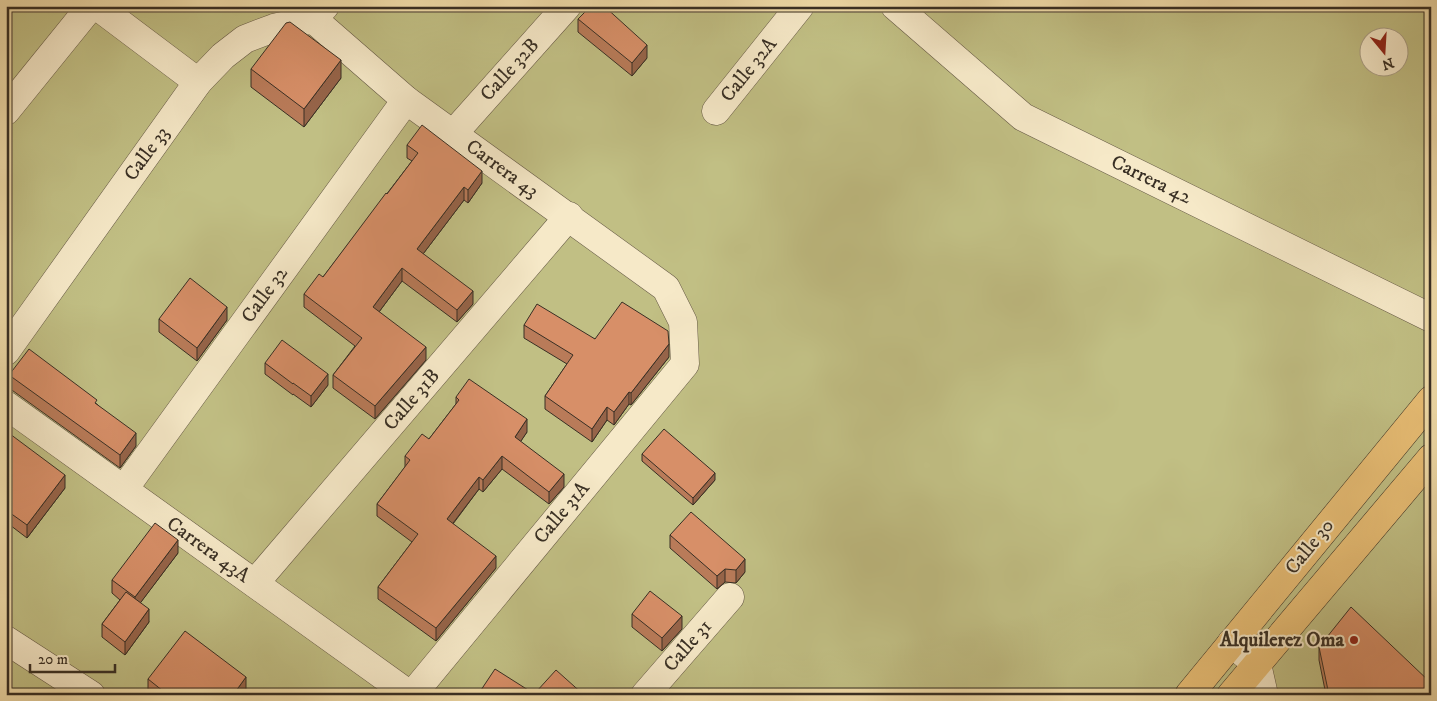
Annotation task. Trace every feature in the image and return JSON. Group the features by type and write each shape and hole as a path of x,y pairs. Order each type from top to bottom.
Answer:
{"main road":[{"name":"Calle 30","path":"1189,695 1431,400"},
{"name":"Calle 30","path":"1231,695 1431,458"}],"street":[{"path":"6,111 91,6"},
{"path":"97,6 198,82"},
{"name":"Calle 32B","path":"453,134 567,6"},
{"name":"Calle 32A","path":"716,111 800,6"},
{"name":"Carrera 42","path":"895,6 1023,117 1431,318"},
{"name":"Calle 33","path":"6,351 198,82 223,56 245,39 319,13"},
{"name":"Carrera 43","path":"319,13 406,100 569,216 666,288 683,322"},
{"name":"Calle 32","path":"124,489 406,100"},
{"name":"Calle 31B","path":"255,583 569,216"},
{"name":"Calle 31A","path":"411,695 685,364 683,322"},
{"name":"Carrera 43A","path":"6,405 411,695"},
{"name":"Calle 31","path":"645,695 730,597"},
{"path":"6,640 91,695"},
{"path":"1231,643 1257,664 1264,695"}],"shaded area":[{"path":"6,6 1431,6 1431,695 6,695"}],"building":[{"path":"591,6 604,6 647,45 632,63 578,19"},
{"path":"290,22 341,60 304,109 251,69 286,23"},
{"path":"422,125 482,171 468,190 464,187 417,249 473,291 457,310 402,268 373,307 426,347 375,406 333,375 362,338 304,294 319,274 323,277 418,153 407,145"},
{"path":"190,278 227,307 197,348 159,319"},
{"path":"622,302 668,331 669,344 614,412 607,407 592,429 545,396 573,355 524,325 537,304 595,339"},
{"path":"282,340 328,374 311,396 265,363"},
{"path":"29,349 97,400 95,403 136,433 120,455 9,375"},
{"path":"469,379 527,419 515,437 564,474 549,492 502,456 483,480 479,477 447,519 496,556 436,628 378,587 418,534 377,504 410,460 405,456 422,434 429,439 459,400 456,397"},
{"path":"664,429 715,473 693,498 642,454"},
{"path":"6,431 65,475 27,525 6,510"},
{"path":"691,512 745,559 736,570 725,569 717,576 670,535"},
{"path":"155,523 178,540 135,597 112,580"},
{"path":"650,591 682,616 662,638 632,614"},
{"path":"126,592 149,609 125,642 102,624"},
{"name":"Alquilerez Oma","path":"1351,607 1431,683 1431,695 1329,695 1319,647"},
{"path":"185,631 246,677 233,695 168,695 148,679"},
{"path":"495,669 536,695 488,695 481,690"},
{"path":"556,670 584,695 539,695 536,692"}],"place":[{"name":"Alquilerez Oma","path":"1354,640"}]}
